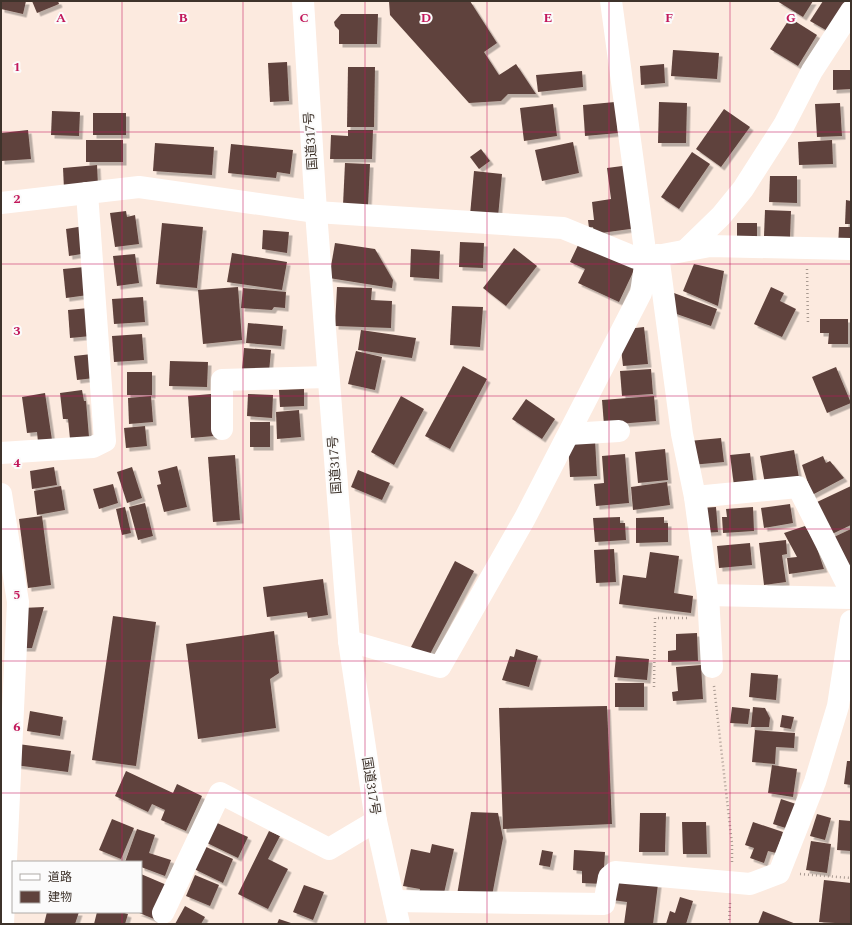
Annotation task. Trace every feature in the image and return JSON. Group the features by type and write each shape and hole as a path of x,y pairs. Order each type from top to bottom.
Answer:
{"main road":[{"name":"国道317号","path":"303,1 316,212 349,641 376,821 399,924"},
{"path":"611,1 682,434 695,497 708,595 712,667"},
{"path":"686,250 721,216 743,189 784,125 812,71 851,11"},
{"path":"1,203 139,187 316,212 563,228 636,258 710,246 851,249"},
{"path":"1,453 93,447 105,440 87,193"},
{"path":"349,641 440,667 525,518 569,434 640,293 652,256"},
{"path":"222,429 222,380 328,377"},
{"path":"569,434 619,431"},
{"path":"695,497 798,487 851,592"},
{"path":"1,494 18,602 3,924"},
{"path":"708,595 851,598"},
{"path":"394,901 604,904 609,877 615,872 750,884 779,873 815,782 838,706 851,621"},
{"path":"163,913 220,793 330,849 376,821"}],"path":[{"path":"807,248 808,325"},
{"path":"654,687 655,618 710,618"},
{"path":"712,667 732,844 729,924"},
{"path":"779,873 851,878"}],"building":[{"path":"1,1 26,1 23,14 1,9"},
{"path":"32,1 58,1 59,4 37,13"},
{"path":"389,1 470,1 497,43 484,52 499,75 516,64 536,94 508,94 501,101 469,103 390,15"},
{"path":"777,1 813,1 803,17"},
{"path":"823,1 843,1 849,5 831,33 810,21"},
{"path":"341,14 378,14 377,44 339,44 339,30 335,26 334,22"},
{"path":"790,18 817,35 798,66 770,49"},
{"path":"673,50 719,53 717,79 671,76"},
{"path":"287,62 289,101 270,102 268,63"},
{"path":"664,64 665,83 641,85 640,66"},
{"path":"348,67 375,67 374,127 347,127"},
{"path":"833,70 851,70 851,89 833,90"},
{"path":"582,71 583,87 538,92 536,75"},
{"path":"615,102 618,133 585,136 583,105"},
{"path":"659,102 687,103 686,143 658,143"},
{"path":"840,103 842,136 817,137 815,104"},
{"path":"553,104 557,136 524,141 520,108"},
{"path":"724,109 750,127 721,167 696,149"},
{"path":"52,111 80,112 79,136 51,135"},
{"path":"93,113 126,113 126,135 93,135"},
{"path":"28,130 31,159 1,161 1,133"},
{"path":"348,130 373,130 372,159 330,159 331,135 348,136"},
{"path":"86,140 123,140 123,162 86,162"},
{"path":"832,140 833,164 799,165 798,142"},
{"path":"573,142 579,173 542,181 535,150"},
{"path":"155,143 214,147 212,175 153,171"},
{"path":"231,144 293,150 290,174 277,172 276,178 228,173"},
{"path":"481,149 490,161 479,169 470,157"},
{"path":"692,152 710,164 679,209 661,197"},
{"path":"345,163 370,164 368,206 343,205"},
{"path":"97,165 98,186 64,189 63,168"},
{"path":"630,165 637,228 594,234 593,227 589,228 588,220 594,220 592,202 611,199 607,168"},
{"path":"474,171 502,174 498,217 470,215"},
{"path":"770,176 797,176 797,203 769,202"},
{"path":"846,200 851,201 851,224 845,224"},
{"path":"765,210 791,211 790,237 764,236"},
{"path":"126,211 127,217 135,215 139,244 115,247 110,213"},
{"path":"162,223 203,227 197,288 156,284"},
{"path":"737,223 757,223 757,244 737,244"},
{"path":"84,226 88,253 69,256 66,229"},
{"path":"839,227 851,227 851,248 838,247"},
{"path":"263,230 289,232 287,253 262,249"},
{"path":"460,242 484,243 483,268 459,267"},
{"path":"335,243 375,249 393,280 392,288 329,278"},
{"path":"579,243 635,268 619,302 578,283 585,269 570,262"},
{"path":"514,248 537,266 506,306 483,288"},
{"path":"411,249 440,251 439,279 410,277"},
{"path":"232,253 287,262 282,290 227,282"},
{"path":"135,254 139,283 117,286 113,256"},
{"path":"694,264 724,271 718,306 683,291"},
{"path":"85,267 88,295 66,298 63,269"},
{"path":"238,287 242,340 203,344 198,290"},
{"path":"337,287 372,288 371,300 392,301 391,328 335,326"},
{"path":"771,287 784,293 780,301 796,309 782,337 754,324"},
{"path":"243,288 286,292 285,308 274,307 272,310 241,308"},
{"path":"674,293 717,309 711,326 668,311"},
{"path":"143,297 145,322 114,324 112,299"},
{"path":"452,306 483,307 480,347 450,345"},
{"path":"89,308 91,336 70,338 68,310"},
{"path":"820,319 848,319 848,344 828,344 829,333 820,333"},
{"path":"248,323 283,326 281,346 246,343"},
{"path":"644,327 648,364 623,366 620,340 627,329"},
{"path":"361,330 416,338 412,358 358,350"},
{"path":"142,334 144,360 114,362 112,336"},
{"path":"244,348 271,350 269,372 242,370"},
{"path":"356,351 382,357 375,390 348,384"},
{"path":"92,354 94,378 77,380 74,356"},
{"path":"170,361 208,362 207,387 169,386"},
{"path":"463,366 487,379 450,449 425,436"},
{"path":"836,367 851,403 827,413 812,377"},
{"path":"651,369 653,394 622,396 620,371"},
{"path":"127,372 152,372 152,395 127,395"},
{"path":"304,389 304,406 280,407 279,390"},
{"path":"82,390 84,401 86,401 89,437 70,439 68,419 63,419 60,393"},
{"path":"45,393 52,440 38,442 37,432 27,433 22,397"},
{"path":"211,394 214,436 191,438 188,396"},
{"path":"248,394 273,395 272,418 247,416"},
{"path":"151,396 153,422 129,424 128,398"},
{"path":"401,396 424,409 394,465 371,452"},
{"path":"654,396 656,421 604,425 602,400"},
{"path":"526,399 555,419 542,439 512,419"},
{"path":"299,410 301,437 277,439 276,412"},
{"path":"250,422 270,422 270,447 250,447"},
{"path":"145,426 147,446 126,448 124,428"},
{"path":"721,438 724,462 691,465 689,441"},
{"path":"595,440 597,476 570,477 568,441"},
{"path":"665,449 668,480 638,483 635,452"},
{"path":"794,450 799,478 765,484 760,456"},
{"path":"750,453 754,484 734,486 730,455"},
{"path":"625,454 629,503 596,506 594,484 604,483 602,456"},
{"path":"235,455 240,520 213,522 208,457"},
{"path":"823,456 826,463 830,461 844,478 812,495 802,465"},
{"path":"177,466 187,507 164,512 157,485 161,484 158,471"},
{"path":"54,467 57,485 32,489 30,471"},
{"path":"132,467 142,498 127,503 117,472"},
{"path":"358,470 390,483 382,500 351,487"},
{"path":"667,482 670,505 633,510 631,487"},
{"path":"113,484 118,503 99,509 93,489"},
{"path":"61,486 65,510 37,515 34,491"},
{"path":"851,486 851,525 832,534 817,502"},
{"path":"145,503 153,536 138,540 129,507"},
{"path":"790,504 793,523 764,528 761,508"},
{"path":"125,507 131,533 122,535 116,509"},
{"path":"716,507 718,532 703,533 701,508"},
{"path":"753,507 754,531 723,533 722,517 727,517 726,509"},
{"path":"42,516 51,585 28,588 19,519"},
{"path":"620,517 620,523 625,523 626,540 595,542 593,518"},
{"path":"664,517 664,523 668,523 668,542 636,543 636,518"},
{"path":"805,526 816,545 824,569 789,574 787,558 797,557 784,533"},
{"path":"851,529 851,575 834,537"},
{"path":"786,540 787,554 782,555 786,582 764,585 759,543"},
{"path":"750,543 752,565 719,568 717,546"},
{"path":"614,549 616,582 596,583 594,550"},
{"path":"650,552 679,556 674,593 693,596 691,613 619,604 623,575 646,578"},
{"path":"455,561 474,571 429,656 411,647"},
{"path":"323,579 328,615 308,618 307,612 267,617 263,587"},
{"path":"44,607 32,648 20,648 22,608"},
{"path":"113,616 156,622 136,766 92,760"},
{"path":"274,631 279,673 270,679 276,728 198,739 186,644"},
{"path":"697,633 698,661 668,662 668,651 676,650 676,634"},
{"path":"516,649 538,656 529,687 502,680 510,656 514,657"},
{"path":"616,656 649,659 647,680 614,677"},
{"path":"701,665 703,699 673,701 672,692 678,691 676,667"},
{"path":"751,673 778,675 776,700 749,697"},
{"path":"615,683 644,683 644,707 615,707"},
{"path":"607,706 612,824 503,829 499,708"},
{"path":"732,707 750,709 748,724 730,723"},
{"path":"753,707 765,708 770,718 769,727 751,727"},
{"path":"30,711 63,717 60,736 27,731"},
{"path":"782,715 794,717 791,729 780,727"},
{"path":"755,730 795,733 794,748 776,747 775,764 752,762"},
{"path":"18,744 71,751 68,772 15,765"},
{"path":"847,761 851,761 851,785 844,784"},
{"path":"772,765 797,769 793,797 768,793"},
{"path":"126,771 173,793 177,784 202,796 186,831 161,820 165,810 152,804 148,812 115,796"},
{"path":"781,799 799,805 792,830 773,824"},
{"path":"471,812 498,813 503,838 491,901 457,895"},
{"path":"640,813 666,813 665,852 639,852"},
{"path":"817,814 831,818 825,840 810,836"},
{"path":"112,819 134,828 121,859 99,850"},
{"path":"839,820 851,821 851,851 837,850"},
{"path":"215,822 248,837 238,858 205,842"},
{"path":"682,822 706,822 707,854 683,854"},
{"path":"753,822 783,832 776,853 768,851 764,863 750,858 754,848 745,845"},
{"path":"137,829 155,835 149,853 171,860 165,876 142,867 142,861 125,861"},
{"path":"269,831 280,836 268,859 288,869 268,909 238,894"},
{"path":"811,841 831,844 827,873 806,870"},
{"path":"432,844 454,849 442,902 418,897 420,889 403,886 411,849 430,853"},
{"path":"204,846 233,859 223,883 194,869"},
{"path":"542,850 553,852 550,867 539,865"},
{"path":"574,850 605,852 603,884 582,883 582,871 573,870"},
{"path":"142,874 169,886 154,919 139,913 142,913"},
{"path":"195,875 219,885 210,906 186,896"},
{"path":"614,880 658,884 653,924 624,924 627,902 612,900"},
{"path":"824,880 851,883 851,924 819,922"},
{"path":"304,885 324,892 313,920 293,912"},
{"path":"680,897 693,901 686,924 666,924 670,911 675,913"},
{"path":"185,906 205,917 201,924 175,924"},
{"path":"763,911 796,924 758,924"},
{"path":"47,913 79,913 75,924 44,924"},
{"path":"97,913 128,914 125,924 94,924"},
{"path":"279,919 294,924 277,924"}]}
